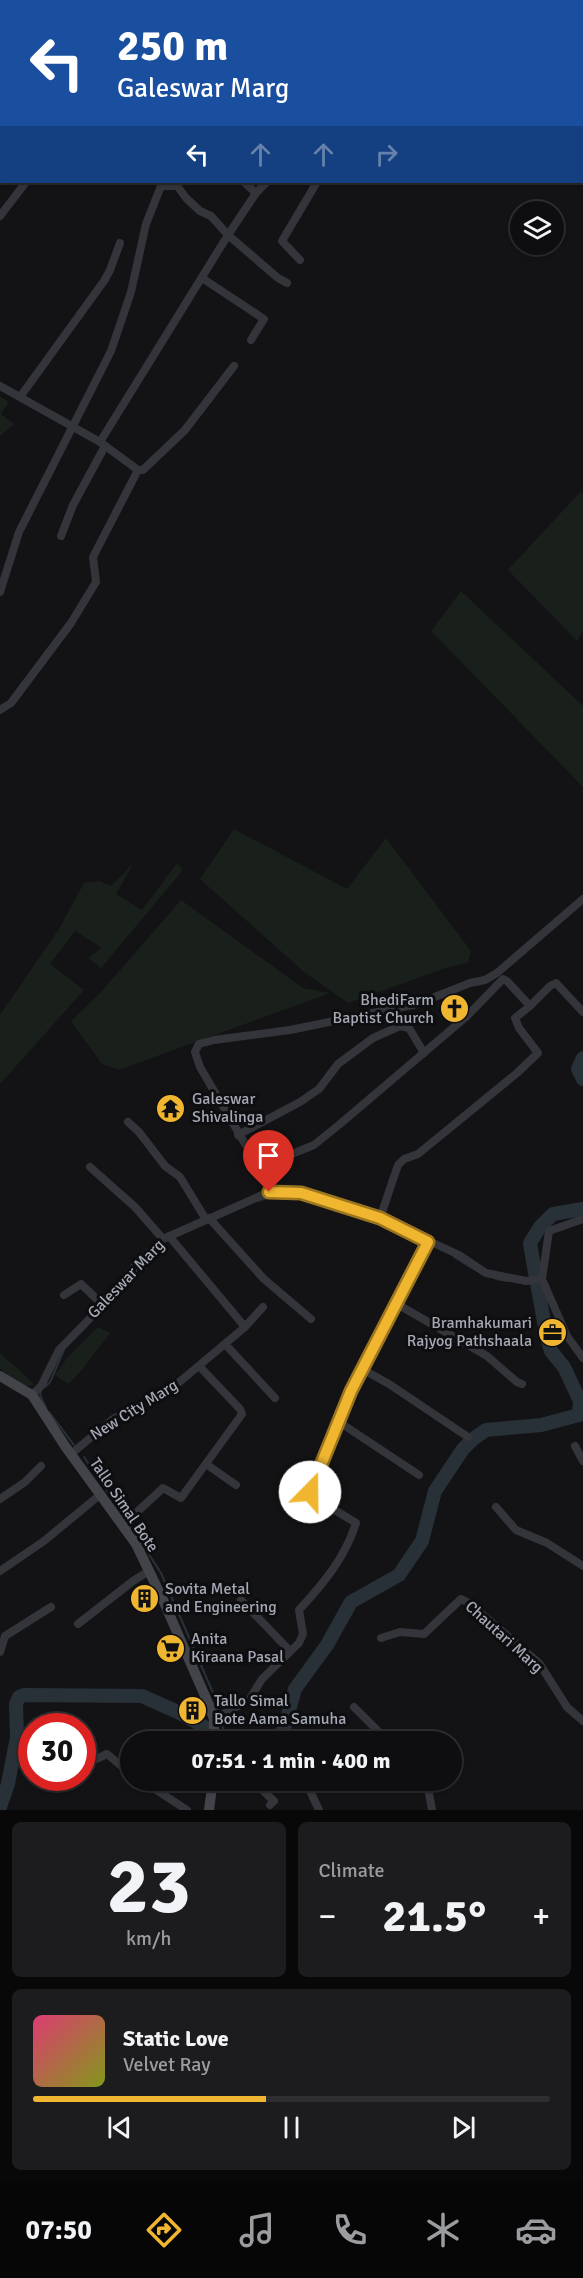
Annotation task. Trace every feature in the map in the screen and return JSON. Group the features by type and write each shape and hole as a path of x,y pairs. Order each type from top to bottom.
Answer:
{"main road":[{"name":"Tallo Simal Bote","path":"0,1376 32,1395 71,1454 123,1525 149,1571 214,1723 214,1731"},
{"path":"208,1810 211,1791"}],"street":[{"path":"0,216 25,183"},
{"path":"245,183 256,193"},
{"path":"61,536 103,444 228,236 256,193 266,183"},
{"path":"300,260 282,240 316,183"},
{"path":"0,592 19,532 111,351 131,292 146,224 161,186 175,184 200,211 211,216 228,236 287,283"},
{"path":"20,397 104,281 120,243"},
{"path":"202,278 264,319 251,339"},
{"path":"0,386 103,444 138,470 143,470 185,430 234,366"},
{"path":"1,708 11,703 71,623 96,582 93,557 138,470"},
{"path":"269,1192 261,1172 200,1067 195,1052 199,1044 290,1030 417,1004 461,986 485,980 497,973 583,899"},
{"path":"261,1172 284,1157 323,1138 473,1011 503,980 530,1006"},
{"path":"380,1218 396,1172 404,1159 418,1154 536,1057 538,1053 536,1048 519,1028 515,1018 556,983 583,1012"},
{"path":"238,1135 300,1102 318,1089 338,1064 373,1038 400,1026 409,1028 424,1053"},
{"path":"128,1122 139,1132 165,1166 180,1177 207,1218 264,1279 311,1319"},
{"path":"90,1167 166,1237 244,1327"},
{"name":"Galeswar Marg","path":"32,1395 40,1386 59,1350 103,1305 134,1267 166,1237 269,1192 301,1193 380,1218 459,1256 486,1273 526,1281 542,1279"},
{"path":"583,1219 549,1231 542,1279 567,1336 583,1358"},
{"path":"214,1723 249,1700 262,1679 299,1643 303,1634 299,1610 342,1558 356,1523 312,1496 310,1492 362,1370 428,1242"},
{"path":"64,1295 81,1284 103,1305"},
{"path":"396,1304 487,1356 522,1384"},
{"name":"New City Marg","path":"71,1454 113,1419 171,1389 225,1344 263,1307"},
{"path":"225,1344 275,1398"},
{"path":"123,1525 163,1488 181,1498 242,1414 240,1409 199,1366"},
{"path":"362,1370 389,1384 468,1437"},
{"path":"339,1422 419,1475"},
{"path":"574,1446 583,1461"},
{"path":"206,1464 236,1485"},
{"path":"0,1499 25,1482 41,1466"},
{"path":"0,1571 44,1541 101,1494"},
{"path":"496,1507 516,1530 547,1543 583,1566"},
{"path":"78,1624 149,1571"},
{"name":"Chautari Marg","path":"381,1638 400,1632 424,1634 461,1599 469,1603 539,1663 567,1707 583,1721"},
{"path":"241,1600 290,1651"},
{"path":"0,1652 5,1636 51,1607"},
{"path":"354,1707 378,1731"},
{"path":"96,1759 107,1754 120,1765"},
{"path":"158,1791 187,1810"},
{"path":"264,1791 274,1801 270,1805"},
{"path":"310,1791 320,1810"},
{"path":"429,1791 432,1810"}],"shaded area":[{"path":"0,396 9,402 1,414 14,424 0,436"},
{"path":"581,491 583,493 583,630 577,641 508,570"},
{"path":"461,591 583,706 583,787 431,631"},
{"path":"234,829 347,889 386,838 471,951 468,963 446,968 348,1003 304,972 200,879"},
{"path":"177,863 183,870 101,968 88,958 102,948 75,931 50,964 84,990 0,1084 0,1015 59,929 84,883 100,881 111,886 133,864 116,894 142,910"},
{"path":"181,900 303,988 330,993 119,1070 102,1064 71,1021 100,993"},
{"path":"98,1327 110,1333 81,1371 68,1384 55,1375 67,1358"},
{"path":"0,1353 34,1385 25,1386 0,1369"}],"waterway":[{"path":"583,1058 578,1069 583,1079"},
{"path":"258,1201 276,1195"},
{"path":"535,1273 530,1243 540,1227 553,1214 583,1209"},
{"path":"342,1210 356,1214"},
{"path":"394,1229 416,1239"},
{"path":"454,1257 482,1274"},
{"path":"134,1273 143,1264"},
{"path":"496,1279 508,1281"},
{"path":"282,1731 295,1689 327,1645 351,1602 399,1575 422,1541 435,1491 463,1449 486,1430 541,1425 579,1415 580,1401 564,1367 551,1351 537,1283"},
{"path":"95,1318 123,1287"},
{"path":"45,1387 50,1382 64,1350"},
{"path":"41,1391 40,1395 46,1408"},
{"path":"49,1412 74,1445"},
{"path":"84,1457 126,1519"},
{"path":"130,1525 161,1573 214,1695 218,1714"},
{"path":"0,1807 8,1784 17,1737 16,1704 19,1697 24,1695 142,1696 180,1713 211,1731"},
{"path":"221,1720 224,1731"}],"place":[{"name":"BhediFarm Baptist Church","path":"455,1009"},
{"name":"Galeswar Shivalinga","path":"171,1108"},
{"name":"Bramhakumari Rajyog Pathshaala","path":"553,1332"},
{"name":"Sovita Metal and Engineering","path":"144,1598"},
{"name":"Anita Kiraana Pasal","path":"170,1648"},
{"name":"Tallo Simal Bote Aama Samuha","path":"193,1710"}],"route":[{"path":"269,1192 301,1193 317,1198 380,1218 428,1242 351,1391 310,1492"}]}
